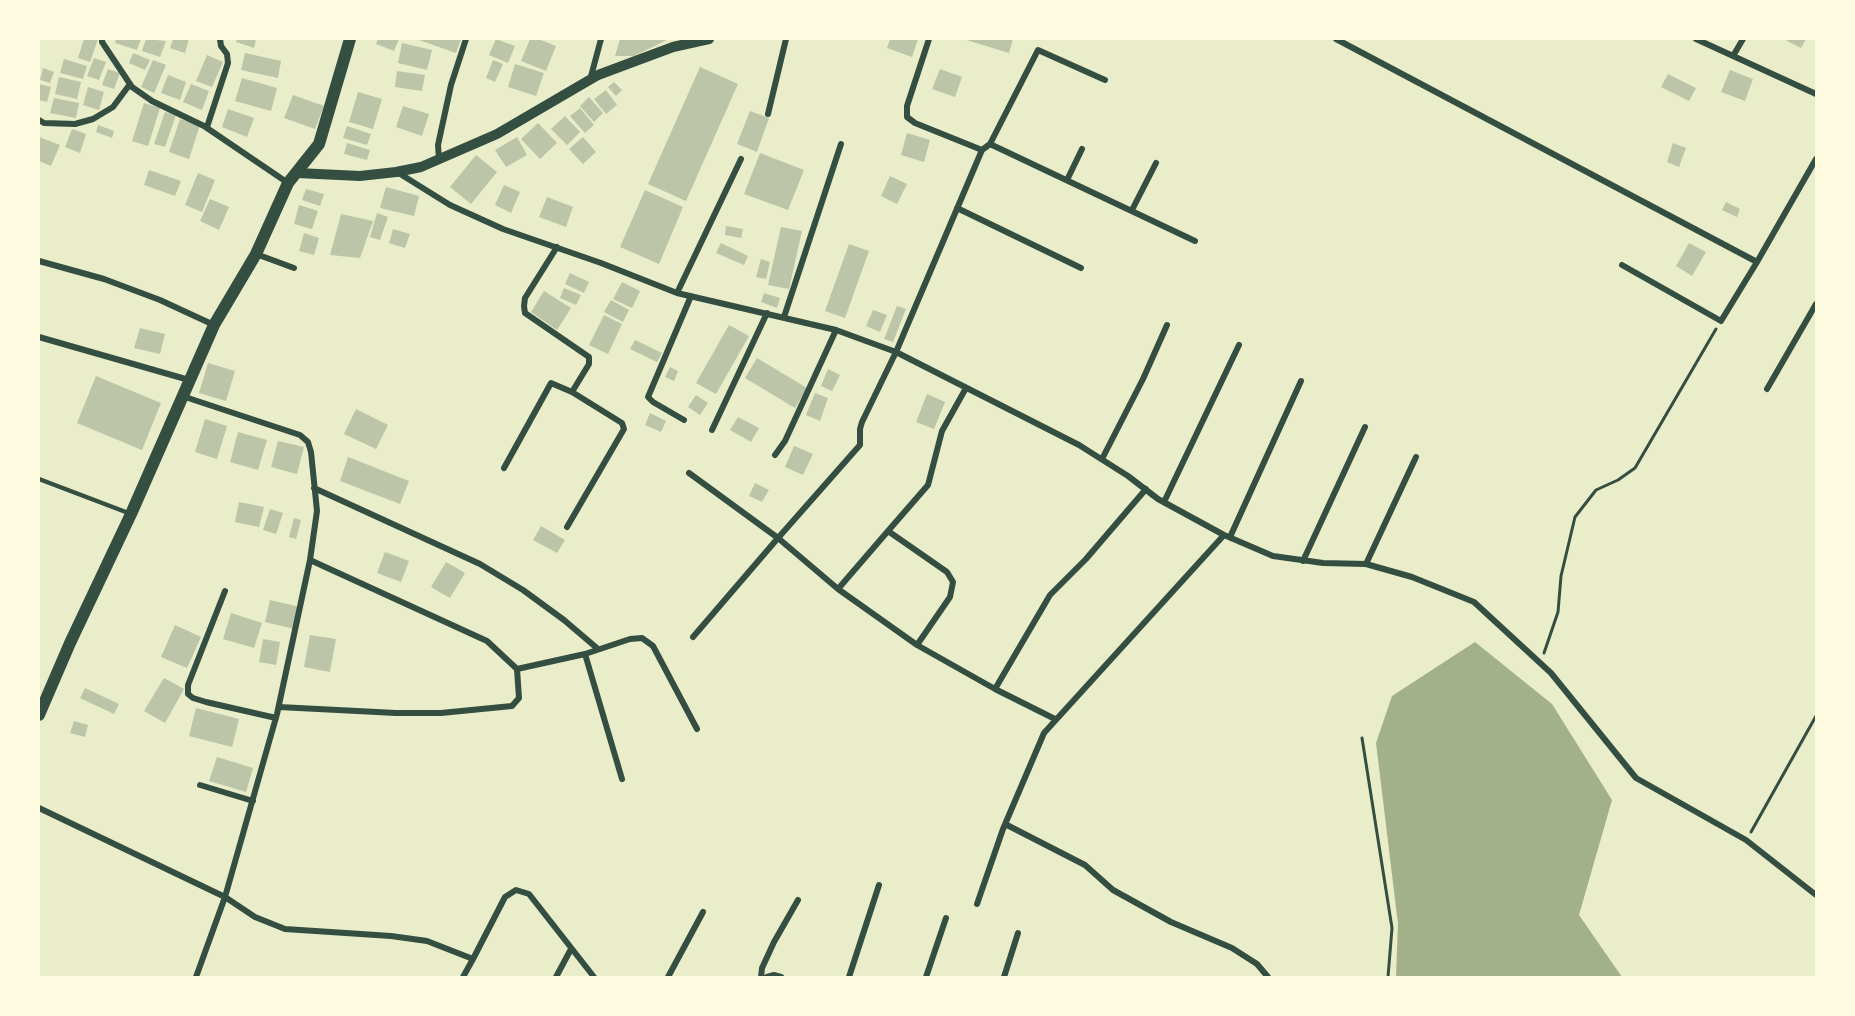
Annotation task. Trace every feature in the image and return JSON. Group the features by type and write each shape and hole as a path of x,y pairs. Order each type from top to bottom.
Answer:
{"main road":[{"path":"39,715 214,325 256,254 288,183 319,144 350,39"}],"street":[{"path":"102,39 130,84 152,101 207,128 288,183"},
{"path":"207,128 228,63 227,54 221,46 220,39"},
{"path":"439,159 438,146 451,85 466,39"},
{"path":"589,80 601,39"},
{"path":"297,173 360,176 421,167 497,134 598,75 673,47 709,39"},
{"path":"768,114 786,39"},
{"path":"929,39 907,106 906,117 915,123 982,150"},
{"path":"1336,39 1757,262"},
{"path":"1696,39 1816,94"},
{"path":"1733,56 1743,39"},
{"path":"693,637 857,451 860,445 862,422 896,352 982,150 990,144 1038,50 1105,80"},
{"path":"39,120 44,123 75,124 93,119 113,107 130,84"},
{"path":"784,317 841,144"},
{"path":"990,144 1195,241"},
{"path":"1067,180 1082,148"},
{"path":"677,292 741,159"},
{"path":"1622,265 1721,321 1816,159"},
{"path":"1132,210 1156,164"},
{"path":"396,172 450,205 503,229 601,262 677,292 836,330 896,352 1079,445 1164,502 1227,536 1273,556 1303,561 1366,564 1412,577 1474,602 1551,673 1636,778 1746,840 1816,895"},
{"path":"957,208 1081,268"},
{"path":"556,248 525,298 524,306 525,313 589,357 588,364 572,392"},
{"path":"256,254 294,268"},
{"path":"39,261 104,279 160,300 214,325"},
{"path":"684,420 648,397 691,296"},
{"path":"1767,389 1816,304"},
{"path":"712,430 767,313"},
{"path":"1102,459 1143,379 1167,325"},
{"path":"775,454 785,441 836,330"},
{"path":"39,337 189,380"},
{"path":"1164,502 1239,345"},
{"path":"977,904 1005,824 1044,733 1227,536 1301,381"},
{"path":"504,468 551,382 572,392 622,423 624,429 567,527"},
{"path":"838,589 928,485 942,430 966,388"},
{"path":"182,396 300,435 308,442 311,452 317,511 310,560 279,707 225,897 196,977"},
{"path":"1303,561 1365,427"},
{"path":"1366,564 1416,457"},
{"path":"689,473 778,538 838,589 917,645 995,689 1055,719"},
{"path":"314,488 488,569 564,620 598,649"},
{"path":"995,689 1050,595 1086,559 1146,489"},
{"path":"888,531 947,572 953,582 950,597 917,645"},
{"path":"279,707 441,713 512,706 519,698 517,669 487,641 310,560"},
{"path":"225,591 188,685 188,694 206,702 276,718"},
{"path":"517,669 585,654 630,639 642,638 653,646 697,729"},
{"path":"585,654 622,779"},
{"path":"200,785 252,801"},
{"path":"39,808 225,897 255,917 285,929 392,936 427,941 473,959"},
{"path":"1005,824 1084,865 1113,890 1171,922 1232,948 1257,964 1268,977"},
{"path":"849,977 879,885"},
{"path":"463,977 505,897 516,890 528,894 594,977"},
{"path":"761,977 762,968 774,942 798,900"},
{"path":"668,977 703,912"},
{"path":"926,977 946,918"},
{"path":"1004,977 1018,933"},
{"path":"556,977 571,949"},
{"path":"767,977 774,975 781,977"}],"lane":[{"path":"39,479 131,514"}],"path":[{"path":"1540,663 1558,612 1561,576 1575,517 1596,490 1618,480 1635,468 1721,321"},
{"path":"1746,840 1816,716"},
{"path":"1362,738 1392,928 1388,977"}],"shaded area":[{"path":"1475,642 1552,704 1612,800 1579,915 1622,977 1396,977 1398,924 1376,743 1392,696"}],"building":[{"path":"84,39 98,39 90,62 78,58"},
{"path":"116,39 141,39 137,50 115,43"},
{"path":"146,39 166,41 160,57 142,51"},
{"path":"173,39 189,39 185,53 170,48"},
{"path":"237,39 256,39 254,48 236,42"},
{"path":"378,39 399,39 394,51 376,44"},
{"path":"416,39 461,39 456,53"},
{"path":"496,39 515,46 508,63 489,55"},
{"path":"530,39 538,39 556,46 546,71 521,61"},
{"path":"620,39 669,39 634,56 615,56"},
{"path":"890,39 918,39 912,57 887,48"},
{"path":"963,39 1013,39 1009,53"},
{"path":"1788,39 1806,39 1801,48 1787,41"},
{"path":"402,43 432,50 427,70 398,63"},
{"path":"133,53 150,60 145,70 129,63"},
{"path":"245,53 281,61 278,78 241,70"},
{"path":"207,55 223,62 212,87 196,81"},
{"path":"94,58 106,62 99,80 87,76"},
{"path":"64,59 87,66 83,79 60,73"},
{"path":"153,60 166,65 154,93 141,87"},
{"path":"493,60 503,64 495,82 486,78"},
{"path":"515,64 544,73 536,96 508,87"},
{"path":"700,67 738,84 686,201 648,184"},
{"path":"43,68 54,72 50,83 40,80"},
{"path":"108,69 120,73 114,89 102,85"},
{"path":"940,69 962,77 955,97 932,89"},
{"path":"1730,70 1753,79 1745,101 1721,92"},
{"path":"397,71 425,75 422,91 395,87"},
{"path":"1668,74 1696,88 1689,101 1661,87"},
{"path":"168,75 186,82 180,100 161,93"},
{"path":"59,77 81,82 77,99 55,94"},
{"path":"242,78 277,88 271,111 235,101"},
{"path":"614,82 622,90 616,96 608,87"},
{"path":"39,84 51,87 47,102 39,100"},
{"path":"191,84 209,91 202,110 183,102"},
{"path":"88,87 104,92 99,110 83,105"},
{"path":"606,90 617,105 606,114 594,99"},
{"path":"358,92 382,99 373,129 349,122"},
{"path":"293,95 324,106 315,129 284,118"},
{"path":"589,97 603,113 594,122 580,106"},
{"path":"54,98 79,103 76,118 50,113"},
{"path":"144,103 160,108 148,146 132,141"},
{"path":"403,106 429,114 422,136 396,127"},
{"path":"580,108 594,125 585,133 570,116"},
{"path":"228,109 254,118 247,137 222,127"},
{"path":"750,111 769,118 757,152 737,144"},
{"path":"165,112 176,115 165,147 154,144"},
{"path":"565,116 580,132 567,145 551,129"},
{"path":"180,119 200,125 189,159 169,152"},
{"path":"538,123 557,143 540,159 521,139"},
{"path":"98,125 114,131 112,138 96,132"},
{"path":"347,126 371,134 367,145 343,138"},
{"path":"72,129 86,134 80,153 65,147"},
{"path":"907,133 930,140 924,162 901,155"},
{"path":"39,137 60,145 51,166 39,161"},
{"path":"517,137 527,155 506,167 495,150"},
{"path":"583,137 596,152 583,164 569,149"},
{"path":"347,143 370,150 367,160 344,154"},
{"path":"1673,143 1686,148 1679,167 1667,162"},
{"path":"760,153 804,170 788,210 744,194"},
{"path":"476,155 497,172 471,204 450,187"},
{"path":"149,170 181,181 175,196 144,185"},
{"path":"198,173 215,180 202,212 185,205"},
{"path":"890,176 907,184 897,204 881,196"},
{"path":"504,185 520,192 511,213 495,205"},
{"path":"386,187 419,196 414,216 380,208"},
{"path":"306,189 324,194 320,206 302,200"},
{"path":"645,190 683,207 659,264 620,247"},
{"path":"547,197 573,207 566,227 539,217"},
{"path":"210,199 229,207 219,230 200,221"},
{"path":"1726,202 1740,209 1737,217 1722,210"},
{"path":"299,205 318,211 312,229 294,224"},
{"path":"377,213 388,217 380,240 370,237"},
{"path":"341,214 373,221 360,258 330,255"},
{"path":"726,226 743,229 741,238 725,235"},
{"path":"781,227 802,231 789,289 768,285"},
{"path":"393,229 410,234 405,248 389,243"},
{"path":"304,233 319,238 314,255 299,251"},
{"path":"721,243 748,256 744,265 716,253"},
{"path":"1689,243 1706,252 1692,276 1676,266"},
{"path":"849,244 869,251 845,318 825,311"},
{"path":"761,259 770,262 766,279 756,277"},
{"path":"570,273 589,282 584,293 565,284"},
{"path":"622,282 640,291 632,308 613,299"},
{"path":"564,288 581,295 576,305 560,298"},
{"path":"544,291 571,308 557,330 531,312"},
{"path":"764,293 780,298 777,308 761,302"},
{"path":"611,300 629,310 623,322 604,312"},
{"path":"897,306 906,309 893,342 884,339"},
{"path":"873,310 887,315 880,332 866,326"},
{"path":"604,315 622,324 608,354 589,345"},
{"path":"729,325 749,336 716,394 696,383"},
{"path":"140,328 165,334 160,354 134,348"},
{"path":"635,340 662,353 657,362 630,349"},
{"path":"757,358 807,388 795,408 745,378"},
{"path":"208,363 235,371 226,401 199,393"},
{"path":"670,367 678,371 674,381 665,377"},
{"path":"828,369 840,375 832,391 821,386"},
{"path":"96,376 161,403 142,450 77,423"},
{"path":"815,393 828,398 820,421 806,415"},
{"path":"927,394 945,402 934,429 916,422"},
{"path":"696,395 708,403 700,415 688,407"},
{"path":"356,409 388,425 376,449 344,434"},
{"path":"650,413 666,421 661,432 645,425"},
{"path":"738,417 759,428 751,442 730,430"},
{"path":"205,419 227,426 217,459 195,452"},
{"path":"238,432 267,440 258,470 230,462"},
{"path":"278,441 304,447 297,474 271,467"},
{"path":"794,446 813,454 803,475 785,467"},
{"path":"348,457 409,481 400,504 340,481"},
{"path":"755,483 769,490 762,502 749,496"},
{"path":"239,502 264,507 259,527 235,522"},
{"path":"270,509 283,513 276,534 263,530"},
{"path":"294,518 301,520 296,539 289,537"},
{"path":"541,526 565,540 557,553 533,540"},
{"path":"385,552 409,561 401,582 377,573"},
{"path":"446,562 465,573 450,598 431,587"},
{"path":"270,600 300,607 294,629 265,622"},
{"path":"231,613 262,623 254,648 223,639"},
{"path":"175,625 201,637 187,668 161,657"},
{"path":"310,635 336,639 330,672 304,667"},
{"path":"263,639 280,642 276,665 259,662"},
{"path":"164,678 184,689 165,723 144,711"},
{"path":"85,688 119,704 114,714 80,698"},
{"path":"196,708 239,719 232,747 189,736"},
{"path":"74,721 88,725 85,737 70,733"},
{"path":"217,757 253,768 246,792 209,781"}]}
